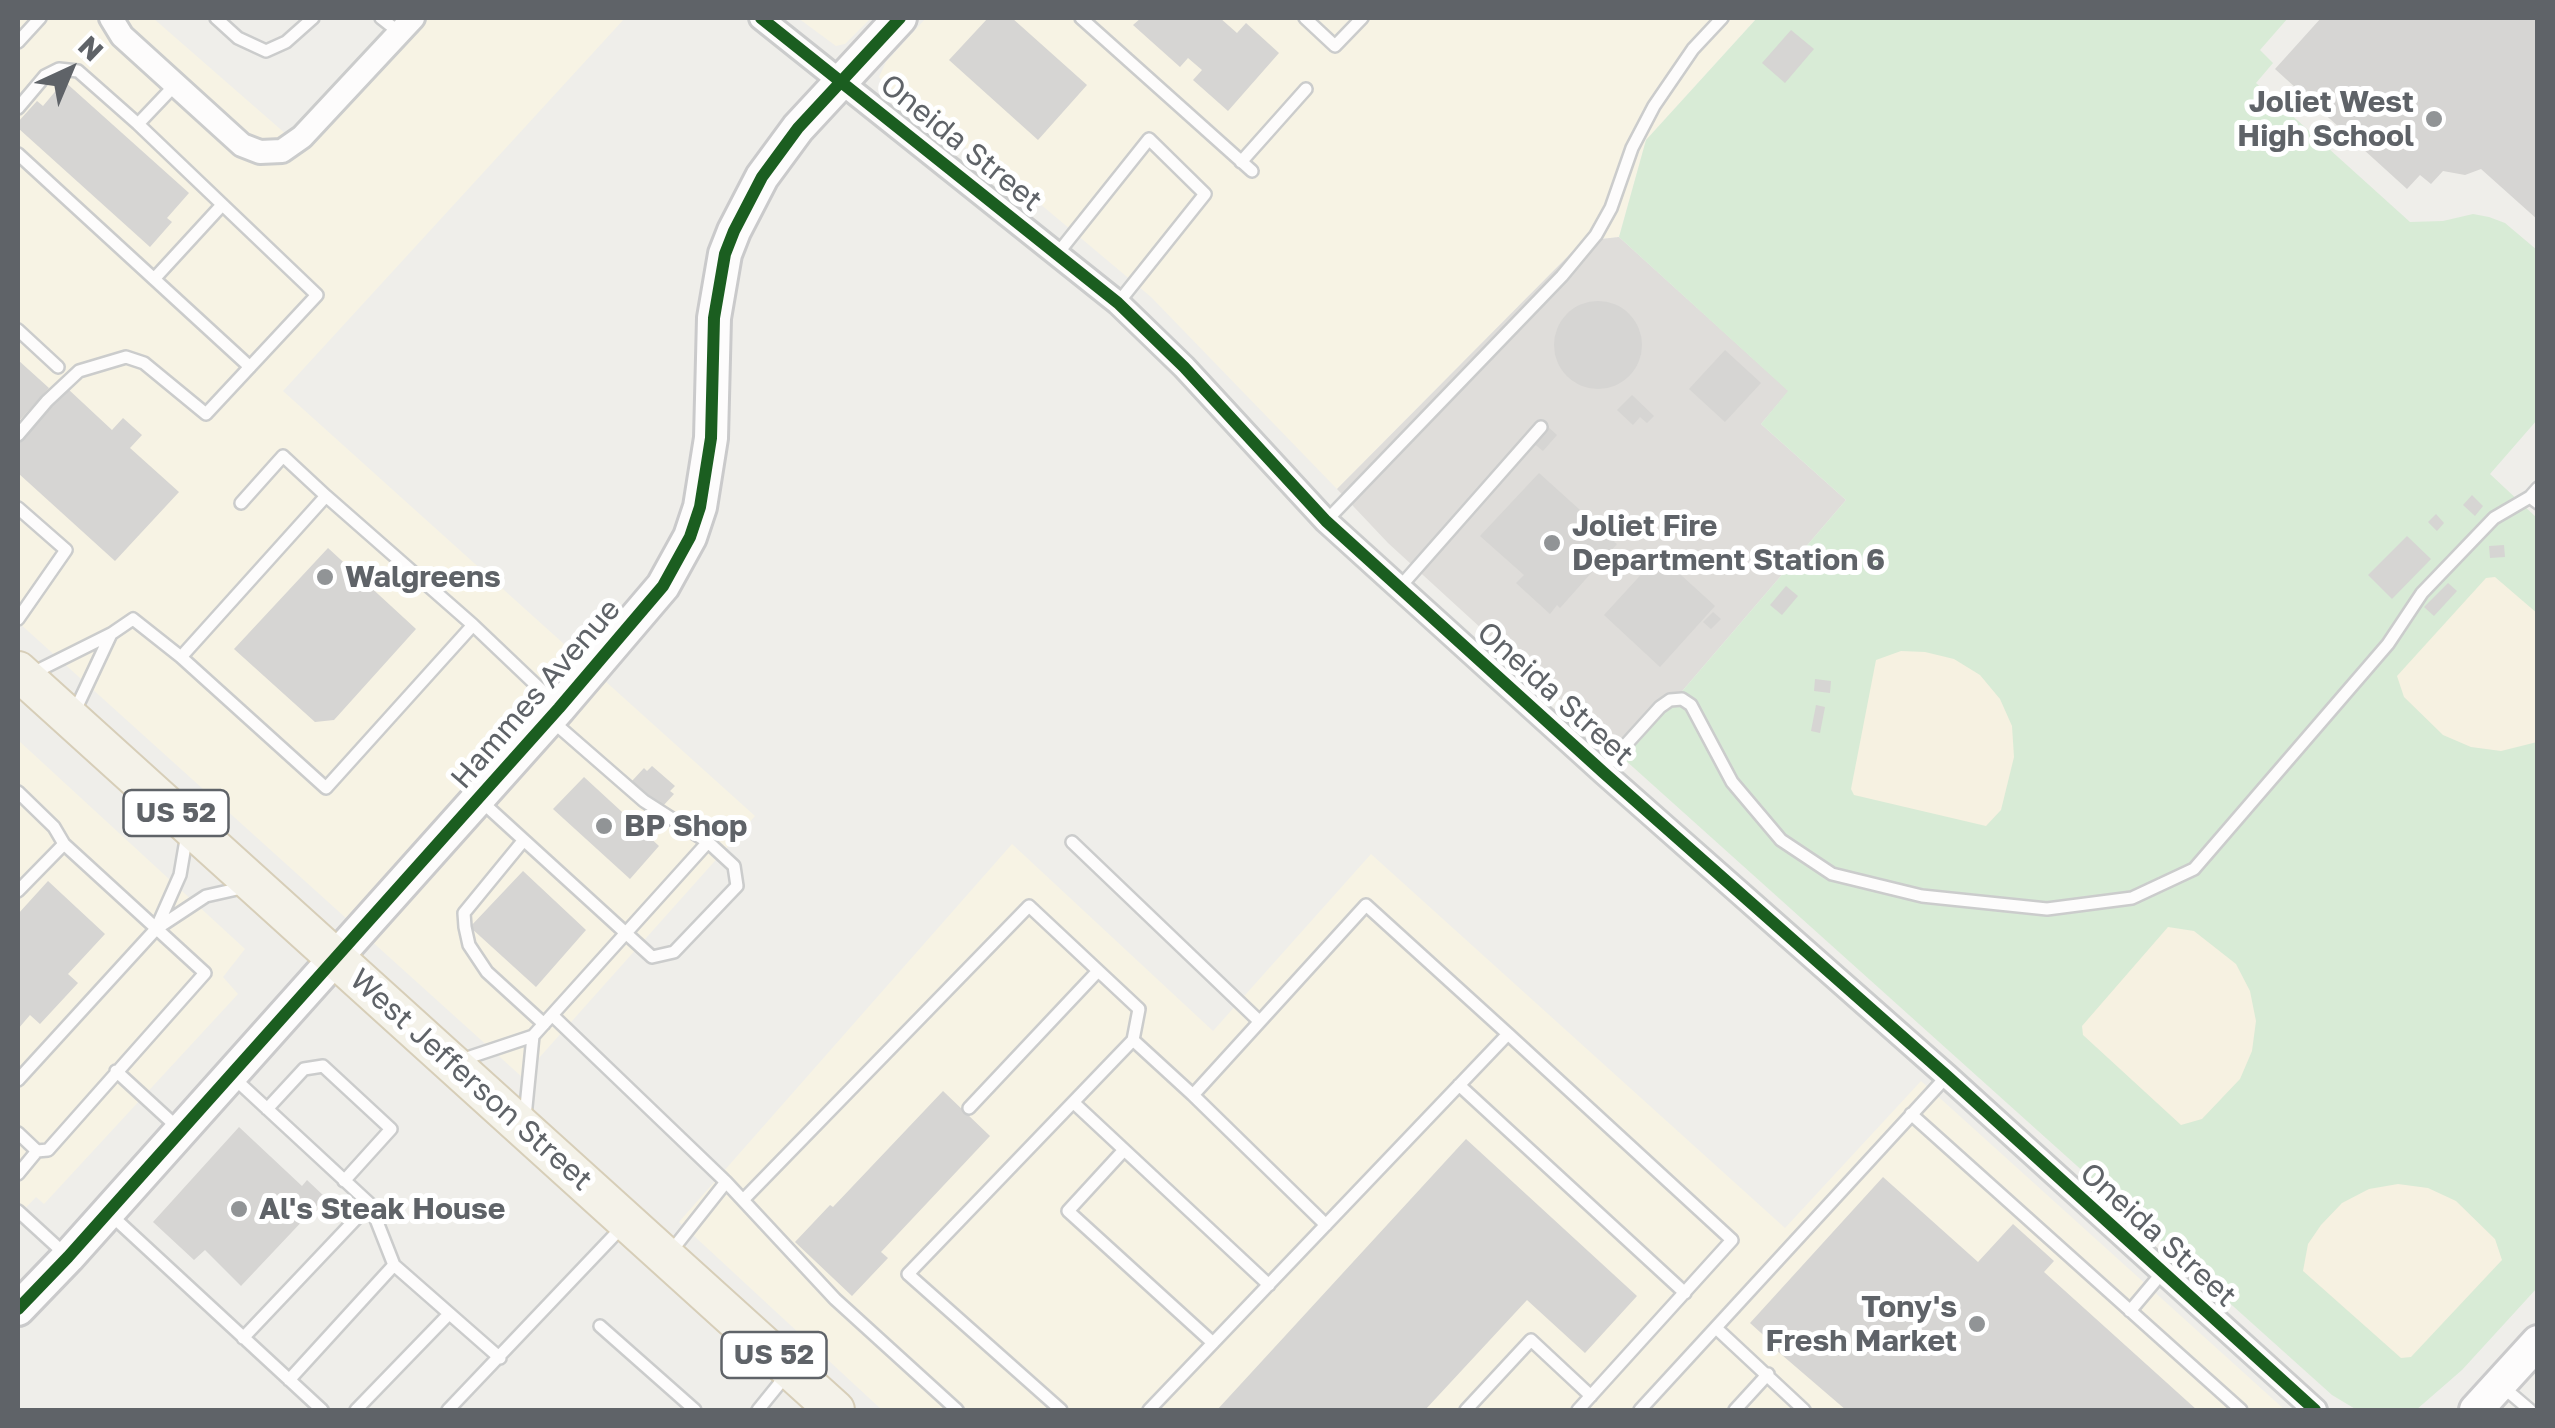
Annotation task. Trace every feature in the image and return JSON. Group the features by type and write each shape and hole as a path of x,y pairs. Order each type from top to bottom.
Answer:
{"main road":[{"name":"West Jefferson Street","path":"21,674 835,1410"}],"street":[{"path":"111,18 122,36 242,145 260,152 282,151 302,137 407,25"},
{"name":"Oneida Street","path":"762,18 1118,303 1184,367 1326,521 2315,1410"},
{"name":"Hammes Avenue","path":"18,1309 664,586 690,537 708,468 714,318 725,254 762,177 798,128 900,18"},
{"path":"2476,1410 2538,1342"}],"lane":[{"path":"18,42 40,18"},
{"path":"216,18 238,38 266,51 286,42 313,18"},
{"path":"381,18 407,25"},
{"path":"1080,18 1252,171"},
{"path":"1305,18 1336,46 1362,18"},
{"path":"1326,521 1562,276 1596,235 1654,106 1694,49 1722,18"},
{"path":"18,108 44,76 59,70 78,71 317,295 206,414 144,363 126,357 80,371 18,435"},
{"path":"138,124 176,84"},
{"path":"1241,162 1306,89"},
{"path":"1058,252 1149,139 1205,194 1118,303"},
{"path":"18,154 250,367"},
{"path":"154,278 222,204"},
{"path":"18,330 58,367"},
{"path":"1399,588 1542,427"},
{"path":"241,503 283,456 472,624 554,713 644,801 708,842 734,866 737,886 666,956 652,957 478,798"},
{"path":"182,657 326,496"},
{"path":"1602,771 1660,706 1682,699 1692,706 1732,782 1781,840 1832,874 1922,896 2047,909 2132,898 2194,869 2388,644 2422,593 2494,518 2535,496"},
{"path":"18,508 66,550 18,619"},
{"path":"21,674 111,634 133,619 182,657 326,788 472,624"},
{"path":"71,719 111,634"},
{"path":"18,792 54,826 64,844 205,973 48,1150 37,1152 18,1174"},
{"path":"156,930 180,875 189,826"},
{"path":"523,841 464,913 468,945 487,972 548,1019 726,1182 836,1299 957,1410"},
{"path":"453,1063 533,1036 708,842"},
{"path":"1072,842 1258,1020"},
{"path":"18,892 64,844"},
{"path":"18,1080 156,930 206,896 256,885"},
{"path":"1193,1095 1366,905 1732,1240 1578,1410"},
{"path":"743,1200 1029,906 1138,1008 1132,1040 908,1274 1061,1410"},
{"path":"969,1108 1098,970"},
{"path":"1149,1410 1508,1034"},
{"path":"524,1128 533,1036"},
{"path":"1132,1040 1326,1224"},
{"path":"268,1109 304,1068 324,1066 391,1129 344,1181"},
{"path":"116,1071 180,1130"},
{"path":"230,1074 370,1204 394,1265 500,1358"},
{"path":"1640,1410 1947,1076"},
{"path":"1459,1085 1685,1293"},
{"path":"1074,1103 1269,1285"},
{"path":"1911,1114 2241,1410"},
{"path":"18,1134 37,1152"},
{"path":"1124,1150 1068,1210 1213,1343"},
{"path":"666,1258 726,1182"},
{"path":"243,1338 370,1204"},
{"path":"18,1212 68,1257"},
{"path":"108,1212 322,1410"},
{"path":"448,1410 627,1222"},
{"path":"289,1380 394,1265"},
{"path":"2130,1311 2162,1273"},
{"path":"356,1410 448,1314"},
{"path":"600,1326 695,1410"},
{"path":"1716,1328 1804,1410"},
{"path":"1466,1410 1531,1340 1591,1396"},
{"path":"758,1410 790,1370"},
{"path":"1735,1410 1768,1374"},
{"path":"2500,1384 2530,1410"}],"shaded area":[{"path":"18,18 153,18 287,135 395,18 625,18 283,391 755,816 522,1077 18,622"},
{"path":"798,18 871,18 845,44 836,46"},
{"path":"926,18 1757,18 1646,140 1619,237 1583,241 1337,489 1151,297 1039,203 889,90 879,77 886,62"},
{"path":"1619,237 1789,391 1761,424 1846,500 1624,759 1388,543 1337,489 1583,241"},
{"path":"18,740 245,949 223,977 238,994 44,1204 36,1197 18,1216"},
{"path":"1012,844 1213,1031 1371,854 1785,1228 1921,1081 2285,1410 882,1410 679,1222"}],"green space":[{"path":"1757,18 2288,18 2260,50 2273,63 2256,83 2410,222 2443,221 2473,214 2489,217 2505,223 2537,250 2537,420 2490,474 2537,518 2537,1288 2462,1370 2416,1410 2357,1410 2332,1395 1624,759 1846,500 1761,424 1788,391 1619,237 1646,140"}],"sand":[{"path":"2495,577 2538,614 2537,742 2501,751 2471,747 2443,735 2404,697 2397,676 2486,578"},
{"path":"1901,651 1954,659 1980,675 2000,699 2012,726 2014,757 2001,810 1986,826 1854,795 1851,789 1876,660"},
{"path":"2168,927 2194,931 2236,964 2250,991 2256,1021 2252,1051 2240,1079 2202,1119 2181,1125 2083,1035 2082,1026"},
{"path":"2398,1184 2428,1188 2456,1201 2495,1239 2502,1260 2411,1357 2401,1358 2303,1271 2308,1244 2342,1203 2369,1189"}],"building":[{"path":"988,18 1012,18 1087,85 1038,140 949,60"},
{"path":"1141,18 1220,18 1237,33 1246,23 1279,53 1228,111 1193,80 1202,70 1188,58 1180,67 1133,25"},
{"name":"Joliet West High School","path":"2321,18 2538,18 2538,220 2481,169 2465,175 2443,171 2431,184 2420,175 2407,189 2275,69"},
{"path":"1791,30 1814,49 1785,83 1762,63"},
{"path":"64,81 189,193 167,218 172,222 150,247 18,128 18,122 37,101 43,106"},
{"path":"1589,301 1607,301 1623,308 1635,320 1642,345 1635,370 1623,382 1607,389 1589,389 1573,382 1561,370 1554,354 1554,336 1561,320 1573,308"},
{"path":"1725,350 1761,383 1725,422 1689,389"},
{"path":"18,360 49,388 18,422"},
{"path":"68,389 112,430 123,418 142,435 130,448 179,492 115,561 18,473 18,444"},
{"path":"1632,395 1654,416 1647,423 1640,417 1633,425 1617,410"},
{"path":"1547,426 1557,435 1543,451 1532,442"},
{"name":"Joliet Fire Department Station 6","path":"1539,473 1601,529 1608,522 1621,534 1614,542 1617,544 1560,608 1557,605 1550,614 1516,583 1524,575 1480,536"},
{"path":"2472,495 2483,506 2475,516 2463,505"},
{"path":"2436,514 2444,523 2437,531 2428,522"},
{"path":"2407,536 2431,559 2392,599 2368,575"},
{"path":"2504,545 2505,557 2490,558 2489,546"},
{"name":"Walgreens","path":"328,548 416,629 334,720 315,722 234,649"},
{"path":"1659,555 1715,606 1660,667 1604,615"},
{"path":"2448,583 2457,591 2434,616 2424,607"},
{"path":"1786,586 1798,596 1782,615 1770,605"},
{"path":"1713,612 1721,619 1711,629 1703,622"},
{"path":"1815,679 1831,681 1830,693 1814,691"},
{"path":"1816,705 1825,707 1820,733 1811,731"},
{"path":"652,766 675,786 670,791 674,794 662,807 632,781 644,768 647,771"},
{"name":"BP Shop","path":"584,777 659,846 630,879 553,809"},
{"path":"523,871 586,930 536,987 470,927"},
{"path":"48,881 105,934 68,974 78,983 40,1024 30,1015 18,1029 18,914"},
{"path":"943,1091 990,1136 881,1252 888,1258 852,1296 795,1242"},
{"name":"Al's Steak House","path":"239,1127 302,1186 307,1180 325,1197 241,1286 205,1250 194,1260 153,1222"},
{"path":"1466,1139 1637,1296 1585,1353 1527,1300 1425,1410 1217,1410"},
{"name":"Tony's Fresh Market","path":"1883,1177 1978,1262 2013,1224 2054,1261 2044,1272 2197,1410 1846,1410 1750,1323"}],"cycle path":[{"path":"761,18 1118,303 1184,367 1326,521 2315,1410"},
{"path":"18,1309 559,708 663,586 690,537 700,507 711,438 714,318 725,254 734,231 762,177 798,128 900,18"}],"place":[{"name":"Joliet West High School","path":"2434,119"},
{"name":"Joliet Fire Department Station 6","path":"1552,543"},
{"name":"Walgreens","path":"325,577"},
{"name":"BP Shop","path":"604,826"},
{"name":"Al's Steak House","path":"239,1209"},
{"name":"Tony's Fresh Market","path":"1977,1324"}]}
